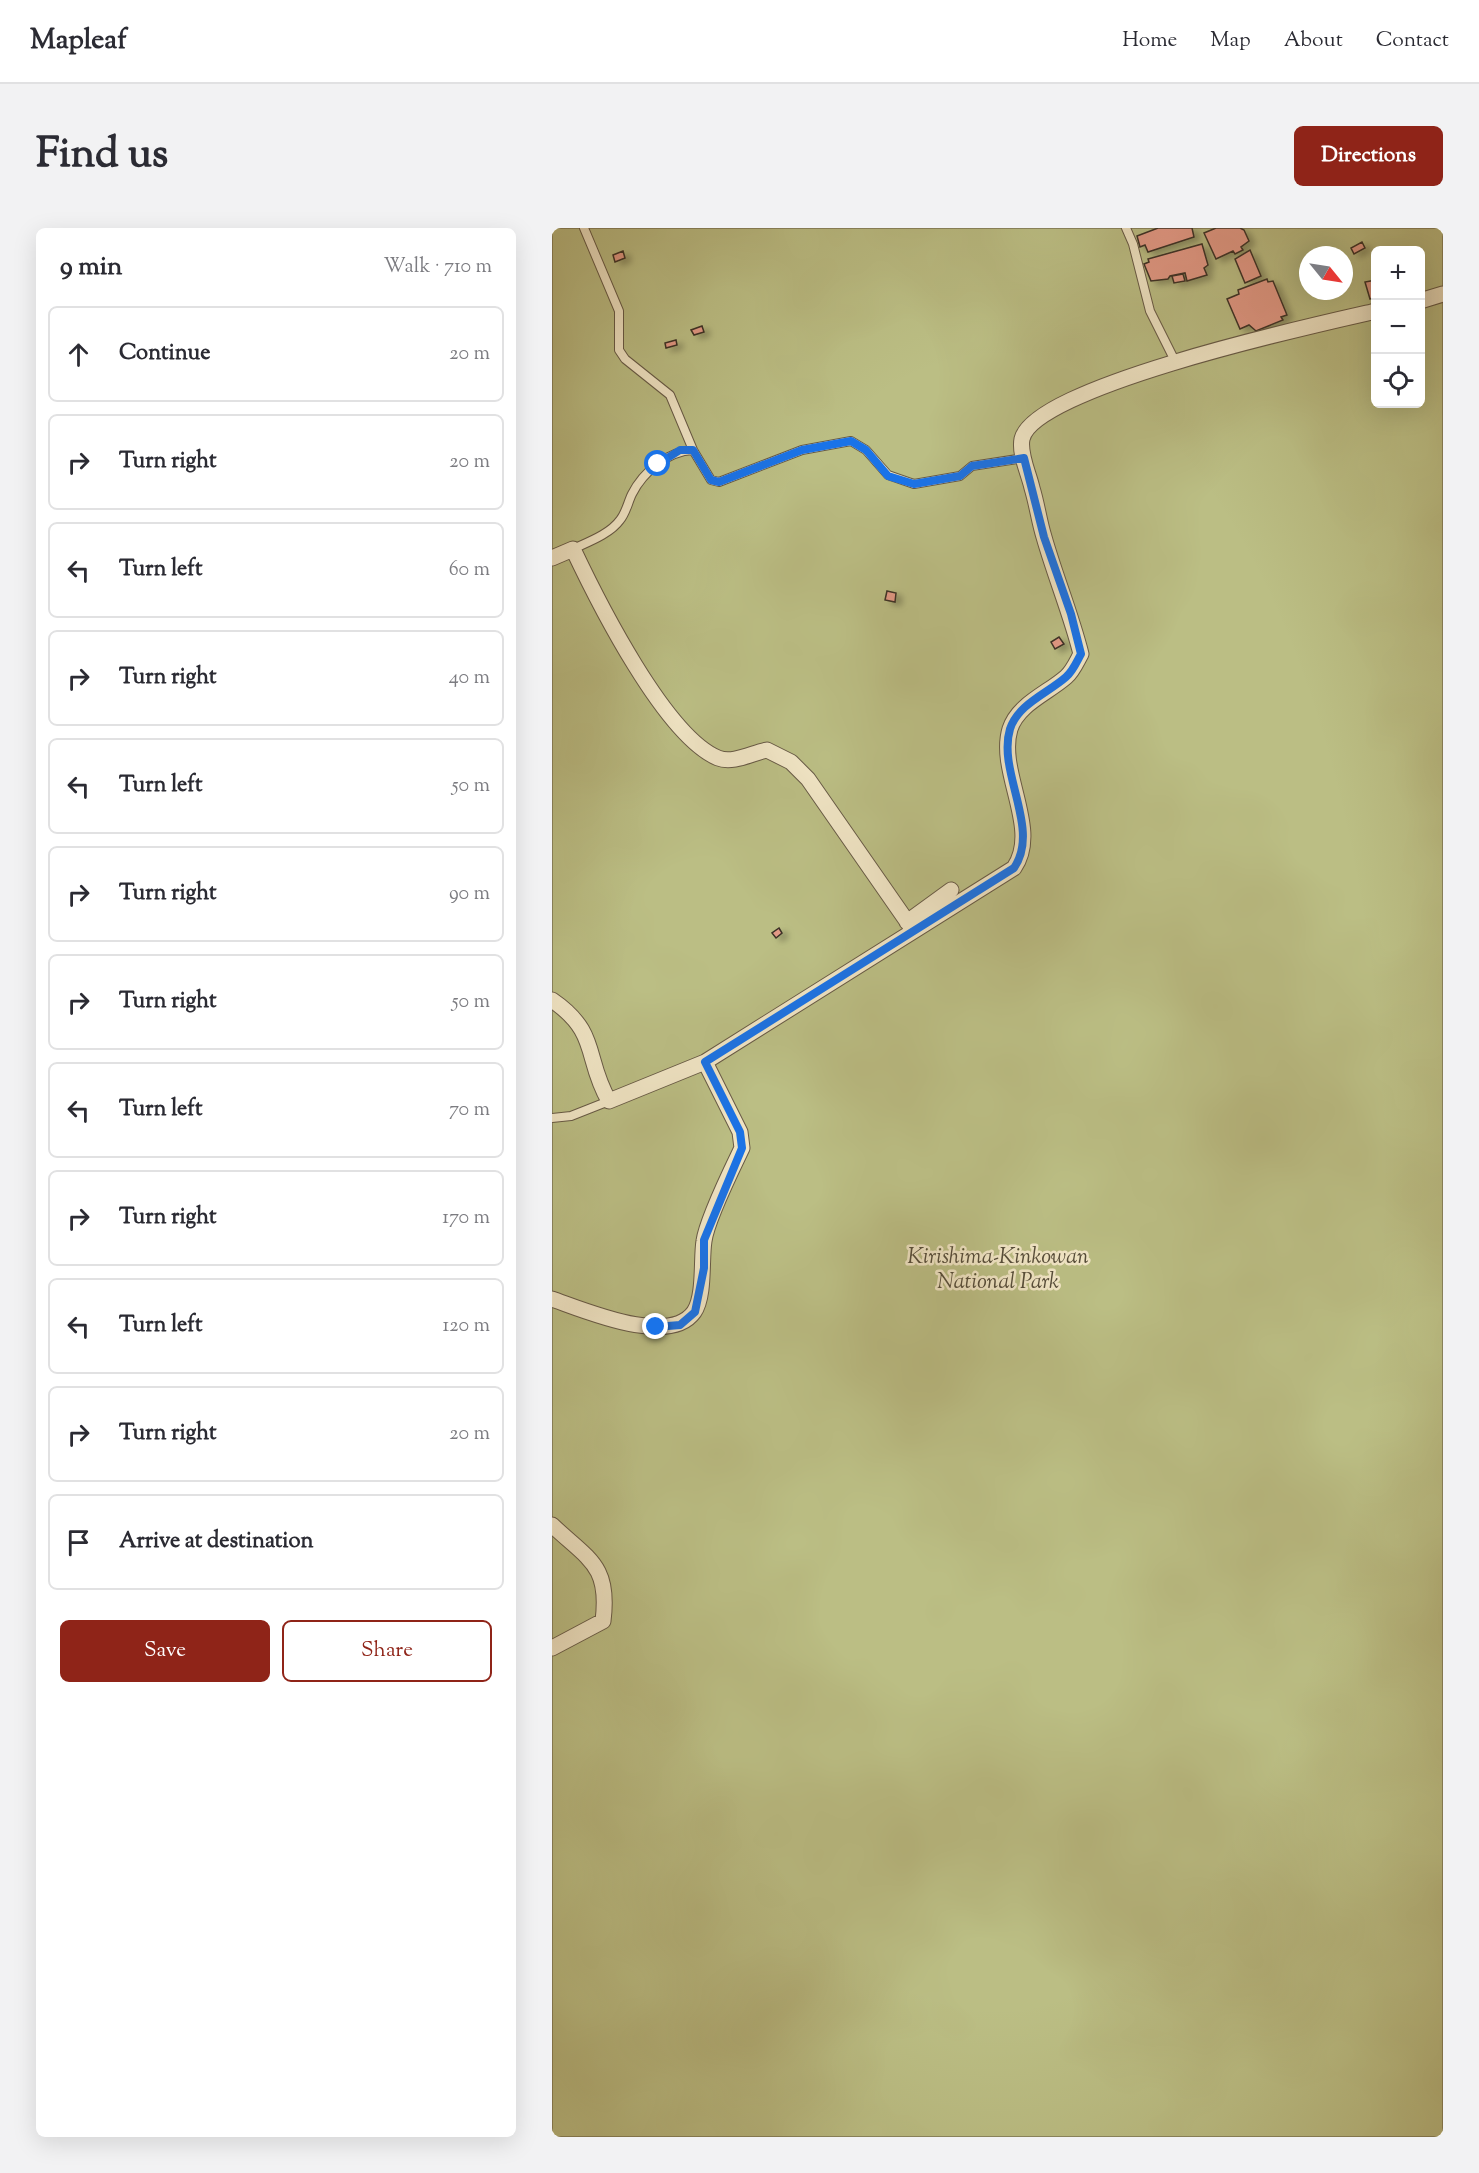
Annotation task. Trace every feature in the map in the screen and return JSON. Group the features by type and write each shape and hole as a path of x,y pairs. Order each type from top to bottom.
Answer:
{"street":[{"path":"1423,300 1443,294"},
{"path":"552,1000 570,1013 587,1036 597,1081 609,1101 705,1062 910,926 1014,868 1023,855 1023,838 1009,744 1011,726 1025,708 1069,675 1081,654 1071,614 1044,537 1024,458 1022,441 1028,426 1061,405 1175,361 1371,312"},
{"path":"552,558 573,549 610,622 670,718 694,744 720,759 732,760 767,750 791,762 808,779 910,926"},
{"path":"910,926 951,890"},
{"path":"552,1299 617,1321 656,1327 680,1325 695,1312 704,1268 704,1240 742,1148 740,1132 705,1062"},
{"path":"552,1525 599,1570 606,1595 603,1621 552,1648"}],"lane":[{"path":"585,228 619,311 619,350 625,359 670,395 693,450 711,480 719,482 802,450 851,441 866,450 888,476 914,484 960,476 972,466 1024,458"},
{"path":"1126,228 1133,244 1150,311 1175,361"},
{"path":"573,549 596,538 620,520 643,477 658,464 680,450 693,450"},
{"path":"552,1118 571,1116 609,1101"}],"green space":[{"name":"Kirishima-Kinkowan National Park","path":"552,228 1443,228 1443,2137 552,2137"}],"building":[{"path":"1158,228 1192,228 1194,237 1148,252 1145,245 1140,247 1137,236"},
{"path":"1216,228 1240,228 1244,230 1249,241 1241,247 1243,250 1235,254 1233,251 1216,259 1204,233"},
{"path":"1362,242 1365,248 1354,254 1353,247"},
{"path":"1202,244 1208,265 1204,268 1207,275 1187,281 1185,273 1170,276 1168,279 1151,281 1144,264 1149,262 1148,259"},
{"path":"1250,250 1261,276 1245,283 1235,259"},
{"path":"623,251 625,258 615,262 613,255"},
{"path":"1183,274 1185,281 1174,283 1172,276"},
{"path":"1267,279 1268,282 1273,281 1287,315 1281,317 1283,320 1256,331 1249,325 1240,329 1227,299 1239,294 1238,290"},
{"path":"1371,281 1370,299 1365,282"},
{"path":"702,326 704,332 694,335 691,330"},
{"path":"676,340 677,345 666,348 665,343"},
{"path":"887,591 896,593 895,602 885,600"},
{"path":"1059,637 1064,644 1055,649 1051,642"},
{"path":"779,928 782,933 776,938 772,933"}],"route":[{"path":"656,1327 680,1325 695,1312 704,1268 704,1240 742,1148 740,1132 705,1062 817,989 1014,868 1023,855 1023,838 1011,767 1008,736 1011,726 1018,714 1069,675 1081,654 1071,614 1044,537 1024,458 972,466 960,476 914,484 888,476 866,450 857,442 851,441 802,450 773,459 719,482 711,480 693,450 680,450 658,464"}]}
